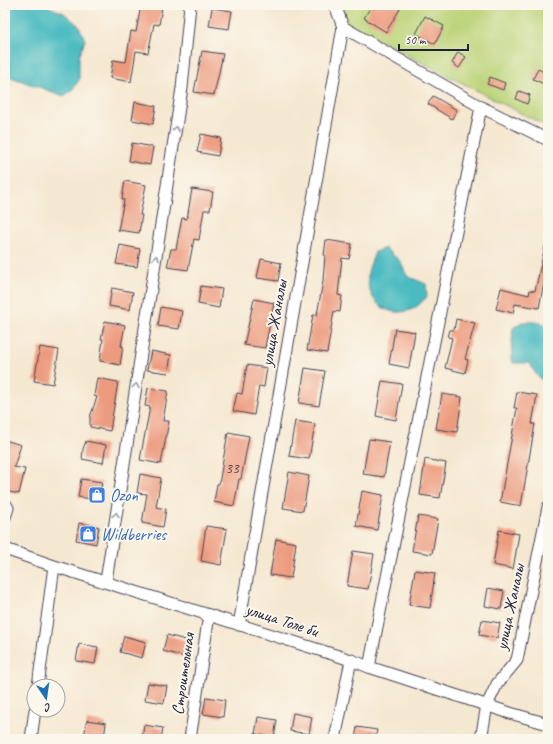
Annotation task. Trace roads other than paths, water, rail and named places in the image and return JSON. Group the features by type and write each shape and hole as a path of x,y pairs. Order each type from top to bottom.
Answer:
{"street":[{"path":"106,581 182,88 190,5"},
{"path":"335,5 343,27 481,107 548,140"},
{"name":"улица Жаналы","path":"239,624 343,27"},
{"path":"369,667 481,107"},
{"path":"5,503 8,508 5,517"},
{"name":"улица Жаналы","path":"487,705 497,684 517,660 548,507"},
{"name":"улица Толе би","path":"5,549 548,724"},
{"path":"39,678 54,566"},
{"name":"Строительная","path":"190,739 209,614"},
{"path":"335,739 351,660"},
{"path":"481,739 487,705"},
{"path":"31,739 34,718"}],"water":[{"path":"5,5 44,5 64,13 79,26 85,40 79,57 79,80 72,90 64,96 5,75"},
{"path":"385,248 400,261 407,276 426,284 427,297 417,307 401,312 392,312 378,304 373,298 368,282 368,273 375,252"},
{"path":"522,322 536,322 548,325 548,383 539,378 530,363 513,363 511,360 513,328"}],"place":[{"name":"Ozon","path":"97,495"},
{"name":"Wildberries","path":"88,534"}]}
